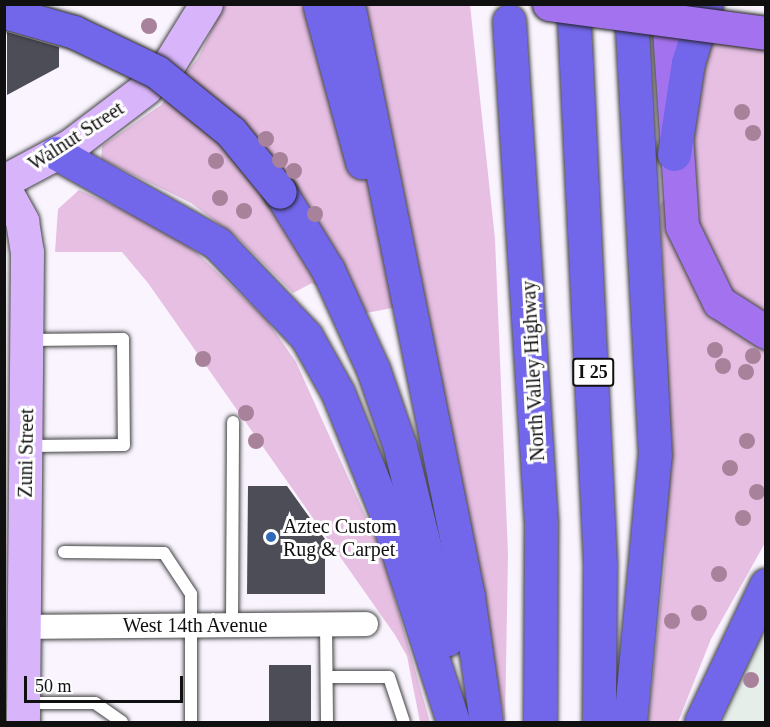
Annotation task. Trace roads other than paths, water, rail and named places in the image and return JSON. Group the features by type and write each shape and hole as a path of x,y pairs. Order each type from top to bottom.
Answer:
{"highway":[{"path":"674,154 688,63 706,4"},
{"path":"334,6 424,386 468,596 486,723"},
{"path":"4,12 74,32 157,72 231,132 280,192 328,270 373,369 423,535 462,723"},
{"name":"I 25","path":"562,13 600,564 598,723"},
{"name":"North Valley Highway","path":"510,21 541,523 540,723"},
{"path":"630,723 655,454 632,25"},
{"path":"56,153 217,243 306,336 338,393 384,508 453,723"},
{"path":"701,723 765,585"}],"main road":[{"path":"562,13 765,33"},
{"path":"669,29 674,154 682,225 705,281 731,313 765,332"}],"street":[{"path":"169,64 206,4"},
{"name":"Walnut Street","path":"4,181 56,153 146,88"},
{"name":"Zuni Street","path":"4,188 26,236 26,446 17,640 23,713"},
{"name":"West 14th Avenue","path":"17,640 191,626 366,624"}],"lane":[{"path":"26,446 124,445 123,339 27,340"},
{"path":"232,625 233,422"},
{"path":"64,552 164,553 191,594 191,723"},
{"path":"326,624 327,723"},
{"path":"327,677 389,677 404,723"},
{"path":"23,713 95,703 122,723"}],"place":[{"name":"Aztec Custom Rug & Carpet","path":"271,537"}]}
